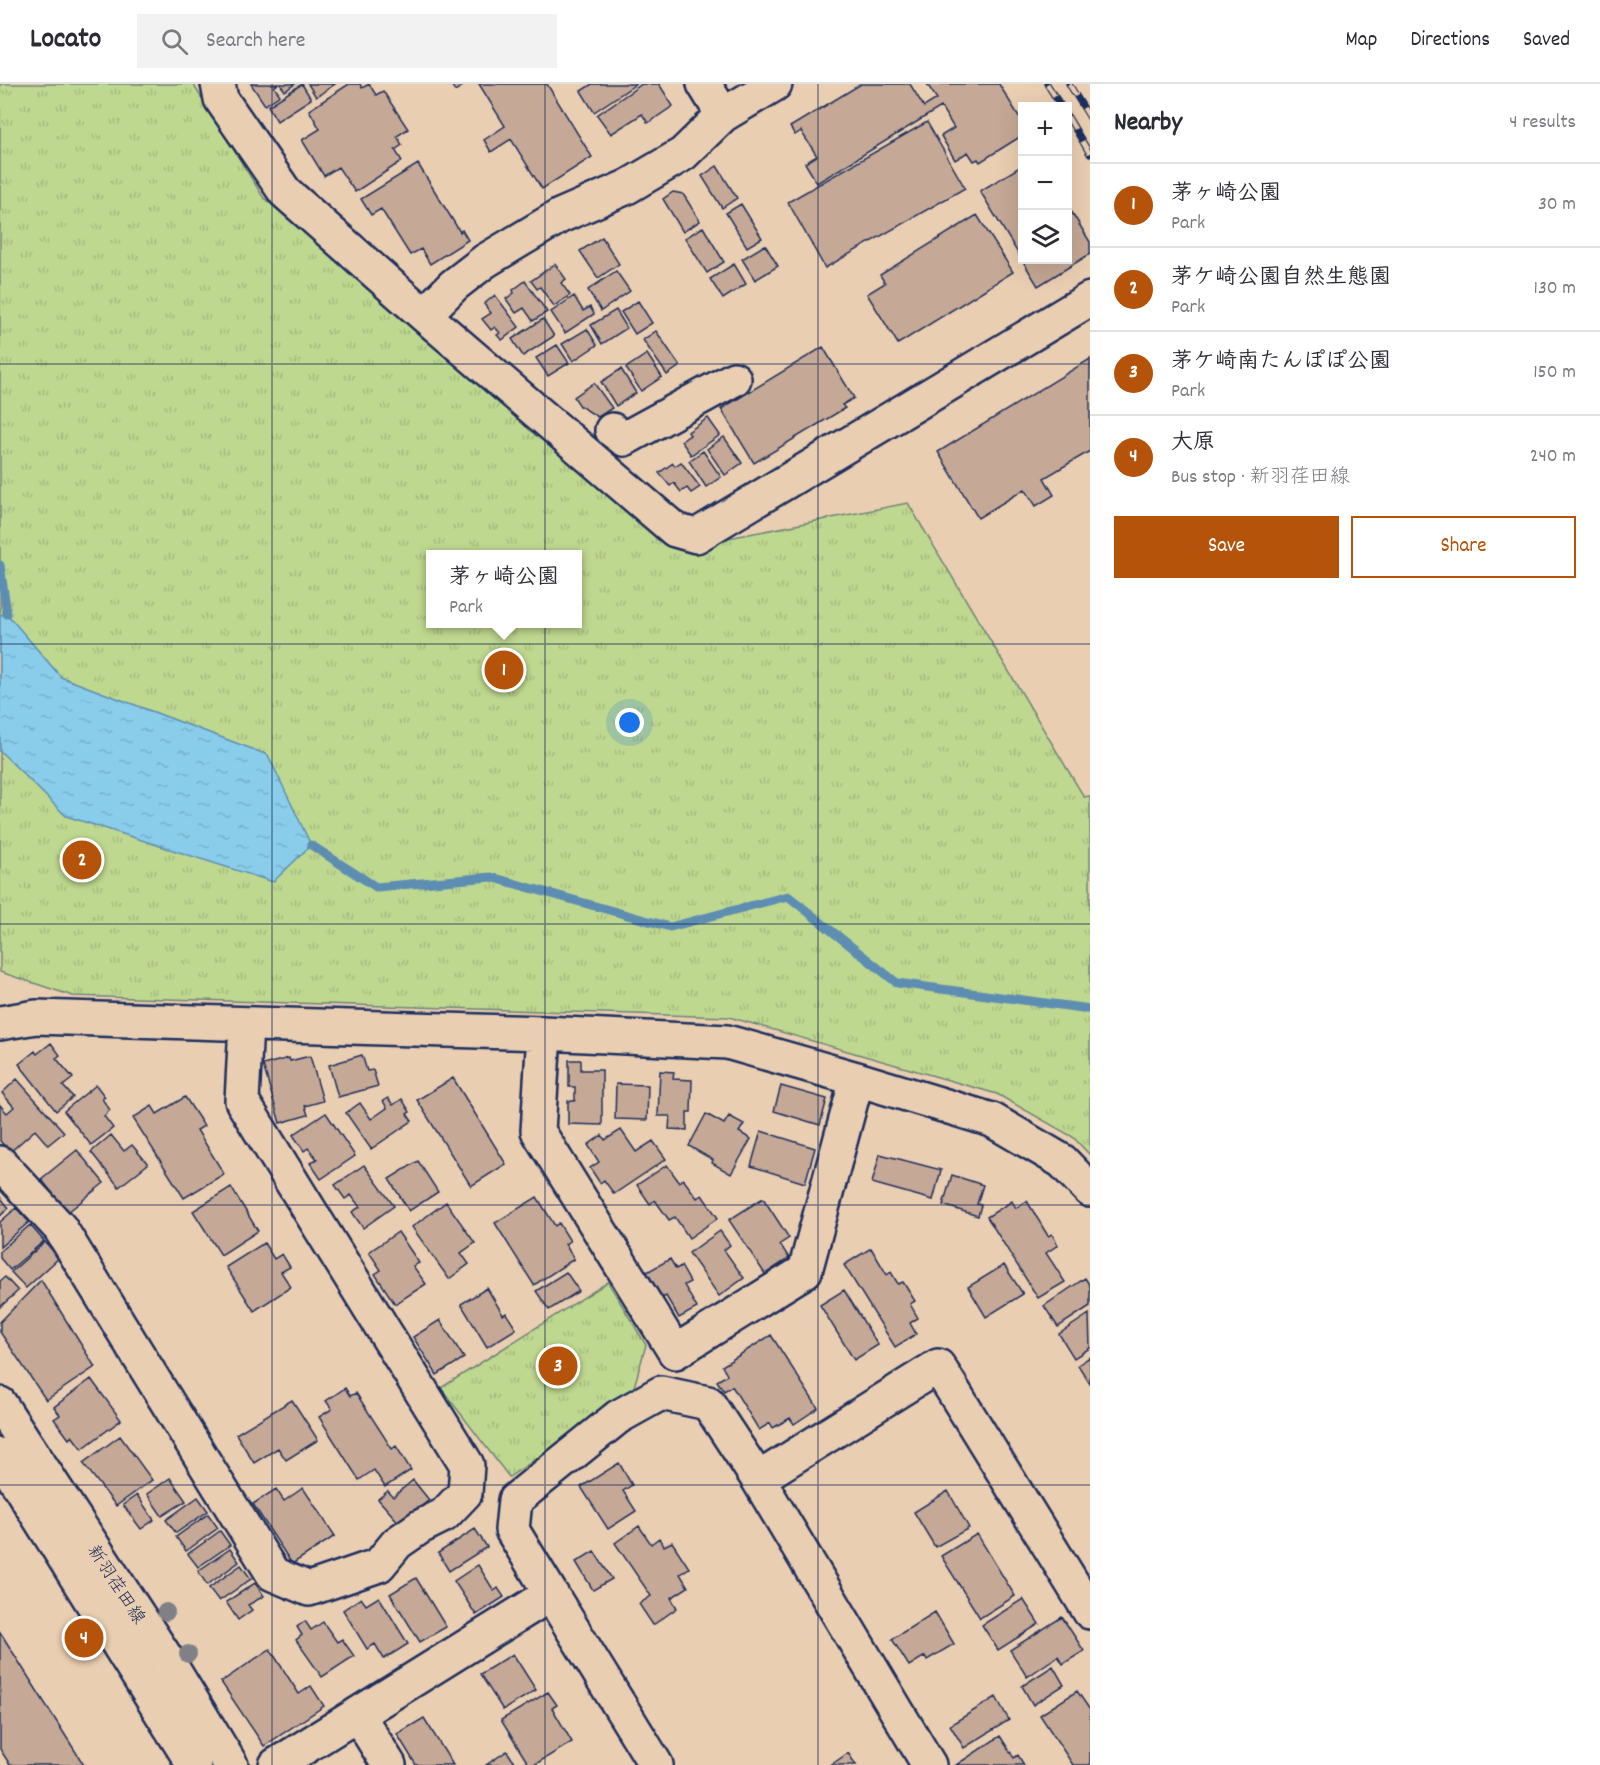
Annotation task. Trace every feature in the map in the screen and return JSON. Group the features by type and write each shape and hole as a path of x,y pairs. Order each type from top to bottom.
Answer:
{"street":[{"path":"218,84 221,99 285,192 424,315 675,530 696,536 1090,299"},
{"path":"704,84 723,115"},
{"path":"424,315 454,285 485,261 560,216 627,187 683,154 723,115 775,84"},
{"path":"586,454 612,430 702,376"},
{"path":"612,430 624,440 734,379"},
{"path":"0,1023 36,1017 727,1041 992,1120 1062,1161 1090,1191"},
{"path":"0,1163 60,1228 273,1574 309,1589 379,1565 397,1543 420,1527 444,1515 465,1493 467,1466 242,1101 246,1024"},
{"path":"544,1033 538,1131 675,1352 805,1271 857,1079"},
{"path":"758,1479 938,1366 1090,1612"},
{"path":"656,1765 512,1530 515,1500 618,1418 661,1393 708,1403 758,1479 929,1765"},
{"name":"新羽荏田線","path":"0,1404 159,1648 231,1765"},
{"name":"新羽荏田線","path":"0,1455 194,1765"},
{"path":"276,1765 552,1594"},
{"path":"358,1715 389,1765"}],"green space":[{"path":"0,84 193,84 263,197 663,540 693,545 908,503 1084,797 1090,796 1090,1155 1073,1137 997,1094 729,1017 73,996 0,972"},
{"path":"608,1282 646,1345 632,1394 509,1477 441,1388"}],"water":[{"path":"7,614 61,677 268,755 311,845 273,882 66,816 0,751 0,615"}],"building":[{"path":"251,84 278,84 274,87 280,95 265,105"},
{"path":"280,84 295,84 285,91"},
{"path":"302,84 311,99 277,121 268,106"},
{"path":"308,84 335,84 316,97"},
{"path":"349,84 360,84 362,88 369,84 376,95 383,91 408,129 397,136 402,145 395,150 402,161 355,192 338,167 324,176 302,140 320,129 309,110"},
{"path":"451,84 466,84 455,91"},
{"path":"479,84 547,84 592,157 542,189 511,139 491,152 484,140 505,126"},
{"path":"592,84 636,84 594,112 581,91"},
{"path":"642,84 659,84 673,106 648,123 642,114 611,134 597,115"},
{"path":"861,84 910,84 924,107 937,99 927,84 999,84 1018,115 1018,138 980,162 978,159 974,161 968,152 955,160 941,136 954,128 941,107 817,183 805,163 817,156 801,131 795,135 790,127"},
{"path":"927,122 965,188 825,268 788,202"},
{"path":"418,164 460,232 462,230 468,240 430,264 421,249 410,255 381,209 371,215 361,199"},
{"path":"717,166 737,198 722,208 702,176"},
{"path":"1018,168 1018,253 980,191"},
{"path":"673,192 683,194 700,221 683,232 663,199"},
{"path":"741,204 762,238 747,247 726,213"},
{"path":"1072,213 1090,242 1090,254 1038,286 1025,264 1072,264"},
{"path":"977,215 1013,272 898,344 867,294 885,283 880,275"},
{"path":"703,227 724,262 707,273 685,238"},
{"path":"602,237 619,264 598,278 580,251"},
{"path":"765,245 778,266 755,280 742,259"},
{"path":"555,264 566,279 561,283 570,295 554,306 540,287 537,289 531,281"},
{"path":"734,264 746,284 723,299 710,279"},
{"path":"616,271 630,291 601,311 588,290"},
{"path":"525,281 547,312 533,321 524,308 516,313 506,299"},
{"path":"495,295 519,327 502,340 497,335 500,333 495,327 491,330 482,319 491,313 484,304"},
{"path":"574,296 583,311 590,307 594,314 565,333 551,312"},
{"path":"638,301 652,323 635,334 621,312"},
{"path":"616,310 627,328 602,344 591,325"},
{"path":"543,319 554,336 523,356 512,339"},
{"path":"587,329 597,345 573,361 562,344"},
{"path":"656,331 680,366 667,375 643,340"},
{"path":"557,345 569,363 548,376 536,358"},
{"path":"823,347 854,398 842,405 845,408 754,463 721,409"},
{"path":"647,354 662,377 641,391 626,368"},
{"path":"1090,359 1090,451 1044,478 1054,495 1036,506 1025,489 978,518 938,452"},
{"path":"621,369 636,393 616,406 601,382"},
{"path":"594,383 612,408 598,417 580,406 574,397"},
{"path":"708,418 720,435 691,455 681,441 690,435 688,432"},
{"path":"724,437 742,463 725,475 707,449"},
{"path":"703,451 721,477 706,487 689,461"},
{"path":"681,462 700,487 691,493 687,488 681,492 674,483 670,486 659,473 673,463 675,466"},
{"path":"51,1043 60,1055 56,1058 73,1078 63,1086 73,1097 56,1111 19,1064 35,1051 37,1054"},
{"path":"362,1055 367,1071 373,1070 378,1086 338,1097 329,1065"},
{"path":"310,1056 323,1101 305,1106 308,1115 280,1123 263,1065 289,1058 290,1061"},
{"path":"569,1060 581,1060 581,1070 602,1070 602,1125 568,1124 568,1101 575,1101 575,1087 569,1087"},
{"path":"660,1071 674,1072 673,1079 692,1080 691,1112 687,1112 687,1130 669,1129 670,1116 658,1116"},
{"path":"453,1078 506,1164 471,1186 417,1100"},
{"path":"17,1079 64,1132 48,1145 35,1130 10,1152 0,1141 0,1105 7,1113 14,1107 2,1093"},
{"path":"616,1084 648,1085 647,1120 615,1119"},
{"path":"96,1085 105,1097 102,1099 110,1110 104,1116 113,1128 91,1145 64,1111"},
{"path":"781,1086 827,1099 820,1125 774,1111"},
{"path":"185,1097 204,1126 197,1130 224,1174 184,1198 133,1118 152,1106 157,1114"},
{"path":"388,1098 393,1105 402,1099 410,1112 407,1114 412,1121 371,1149 346,1113 360,1103 371,1119 387,1108 383,1101"},
{"path":"326,1113 355,1156 321,1179 310,1163 317,1159 308,1148 304,1151 293,1135"},
{"path":"706,1114 724,1124 729,1116 744,1124 739,1132 751,1139 731,1174 689,1146"},
{"path":"621,1130 636,1152 653,1141 666,1159 614,1194 604,1180 600,1183 590,1168 599,1162 588,1145 602,1135 605,1140"},
{"path":"761,1131 815,1148 805,1183 751,1166"},
{"path":"111,1135 124,1151 132,1145 148,1164 119,1187 91,1152"},
{"path":"77,1150 104,1183 68,1212 41,1179"},
{"path":"880,1154 941,1170 933,1200 872,1183"},
{"path":"418,1161 438,1192 409,1211 389,1179"},
{"path":"364,1165 394,1206 363,1228 352,1212 360,1207 351,1195 345,1199 335,1185"},
{"path":"667,1165 679,1182 683,1179 697,1198 702,1195 718,1218 689,1238 675,1217 669,1220 655,1200 650,1204 637,1185"},
{"path":"952,1175 983,1185 977,1204 981,1205 978,1216 943,1205"},
{"path":"231,1187 258,1231 221,1255 193,1211"},
{"path":"0,1197 9,1208 0,1216"},
{"path":"537,1197 555,1226 559,1223 570,1241 565,1244 574,1259 534,1285 495,1223"},
{"path":"763,1198 789,1238 780,1244 789,1258 765,1274 729,1220"},
{"path":"1012,1201 1016,1208 1027,1201 1048,1236 1052,1234 1058,1245 1046,1253 1065,1282 1038,1298 987,1217"},
{"path":"446,1202 475,1243 461,1253 469,1264 449,1279 412,1227"},
{"path":"16,1208 29,1222 0,1247 0,1222"},
{"path":"30,1225 44,1241 10,1270 0,1258 0,1251"},
{"path":"720,1231 730,1245 724,1250 744,1278 719,1296 689,1253"},
{"path":"398,1232 419,1263 413,1266 426,1284 395,1304 375,1274 381,1270 369,1252"},
{"path":"45,1242 59,1258 26,1288 11,1272"},
{"path":"264,1243 274,1259 282,1254 290,1267 281,1272 291,1287 254,1311 226,1267"},
{"path":"871,1248 887,1275 891,1272 898,1284 903,1282 915,1301 910,1304 918,1318 910,1323 916,1334 895,1347 844,1265"},
{"path":"670,1259 676,1269 681,1266 690,1282 684,1285 697,1308 679,1318 666,1296 662,1298 647,1272"},
{"path":"1004,1265 1023,1294 986,1317 968,1287"},
{"path":"566,1272 579,1291 549,1310 536,1291"},
{"path":"5,1277 18,1291 0,1307 0,1281"},
{"path":"1085,1278 1090,1286 1090,1306 1058,1327 1044,1306"},
{"path":"41,1280 95,1367 46,1400 0,1332 0,1322"},
{"path":"487,1288 503,1315 506,1313 516,1329 487,1347 461,1304"},
{"path":"844,1290 878,1345 854,1360 820,1305"},
{"path":"1089,1314 1090,1348 1074,1358 1059,1334"},
{"path":"440,1320 464,1358 437,1375 413,1337"},
{"path":"771,1335 818,1408 794,1424 790,1418 773,1428 770,1423 759,1430 732,1386 724,1391 717,1381 727,1375 722,1366"},
{"path":"1090,1357 1090,1384 1078,1365"},
{"path":"91,1379 121,1420 82,1449 72,1436 69,1439 54,1419 60,1415 54,1407"},
{"path":"345,1388 350,1396 356,1393 392,1449 396,1446 411,1470 385,1487 374,1470 359,1480 319,1417 332,1409 326,1401"},
{"path":"292,1400 318,1440 286,1460 278,1448 254,1463 236,1434"},
{"path":"120,1436 152,1480 116,1506 83,1463"},
{"path":"619,1463 632,1485 623,1491 636,1511 608,1529 581,1487"},
{"path":"170,1478 186,1501 162,1516 147,1494"},
{"path":"413,1480 429,1500 400,1524 378,1499 388,1491 393,1497"},
{"path":"303,1488 335,1536 292,1564 253,1504 276,1489 284,1501"},
{"path":"948,1491 969,1528 935,1547 914,1512"},
{"path":"137,1495 154,1520 141,1529 123,1505"},
{"path":"198,1497 208,1511 176,1533 166,1520"},
{"path":"208,1514 218,1528 186,1551 176,1537"},
{"path":"639,1526 651,1544 659,1538 664,1546 672,1542 689,1568 680,1574 688,1587 671,1598 677,1608 653,1625 639,1604 651,1596 615,1543"},
{"path":"475,1529 487,1547 449,1571 438,1553"},
{"path":"220,1531 230,1545 198,1567 188,1554"},
{"path":"977,1534 1015,1596 980,1618 941,1556"},
{"path":"230,1549 239,1562 207,1585 198,1571"},
{"path":"594,1551 612,1579 593,1590 576,1562"},
{"path":"241,1565 251,1579 219,1601 209,1588"},
{"path":"478,1565 494,1591 498,1588 504,1597 476,1615 454,1581"},
{"path":"416,1578 446,1627 420,1642 390,1594"},
{"path":"255,1583 264,1596 248,1605 252,1610 238,1620 226,1602"},
{"path":"379,1597 408,1644 384,1659 375,1644 367,1649 343,1610 361,1598 366,1605"},
{"path":"1023,1599 1039,1624 998,1650 982,1625"},
{"path":"935,1612 954,1644 927,1660 925,1656 909,1666 892,1639"},
{"path":"1062,1617 1084,1651 1063,1664 1058,1656 1027,1677 1010,1650"},
{"path":"305,1621 311,1630 323,1622 337,1642 342,1639 354,1656 322,1677 296,1640 302,1635 297,1627"},
{"path":"0,1632 84,1765 10,1765 0,1749"},
{"path":"270,1649 299,1694 311,1686 324,1706 264,1746 221,1682"},
{"path":"513,1654 536,1690 503,1710 480,1674"},
{"path":"1053,1666 1064,1685 1033,1705 1022,1686"},
{"path":"1077,1691 1090,1710 1090,1765 1073,1765 1040,1715"},
{"path":"548,1692 557,1705 552,1708 572,1742 534,1765 529,1765 501,1720"},
{"path":"996,1697 1009,1720 964,1748 950,1725"},
{"path":"424,1718 453,1765 416,1765 397,1734"},
{"path":"1000,1736 1014,1758 1018,1755 1024,1765 956,1765"},
{"path":"507,1751 516,1765 486,1765"},
{"path":"848,1753 856,1765 831,1765"}],"waterway":[{"path":"0,565 7,614"},
{"path":"311,845 376,887 491,877 670,927 788,896 897,983 1090,1009"}],"railway":[{"path":"1047,84 1058,102"},
{"path":"1069,84 1090,118"},
{"path":"1072,124 1090,154"}],"place":[{"name":"茅ヶ崎公園","path":"504,670"},
{"name":"茅ケ崎公園自然生態園","path":"82,860"},
{"name":"茅ケ崎南たんぽぽ公園","path":"558,1366"},
{"name":"大原","path":"84,1638"}]}
